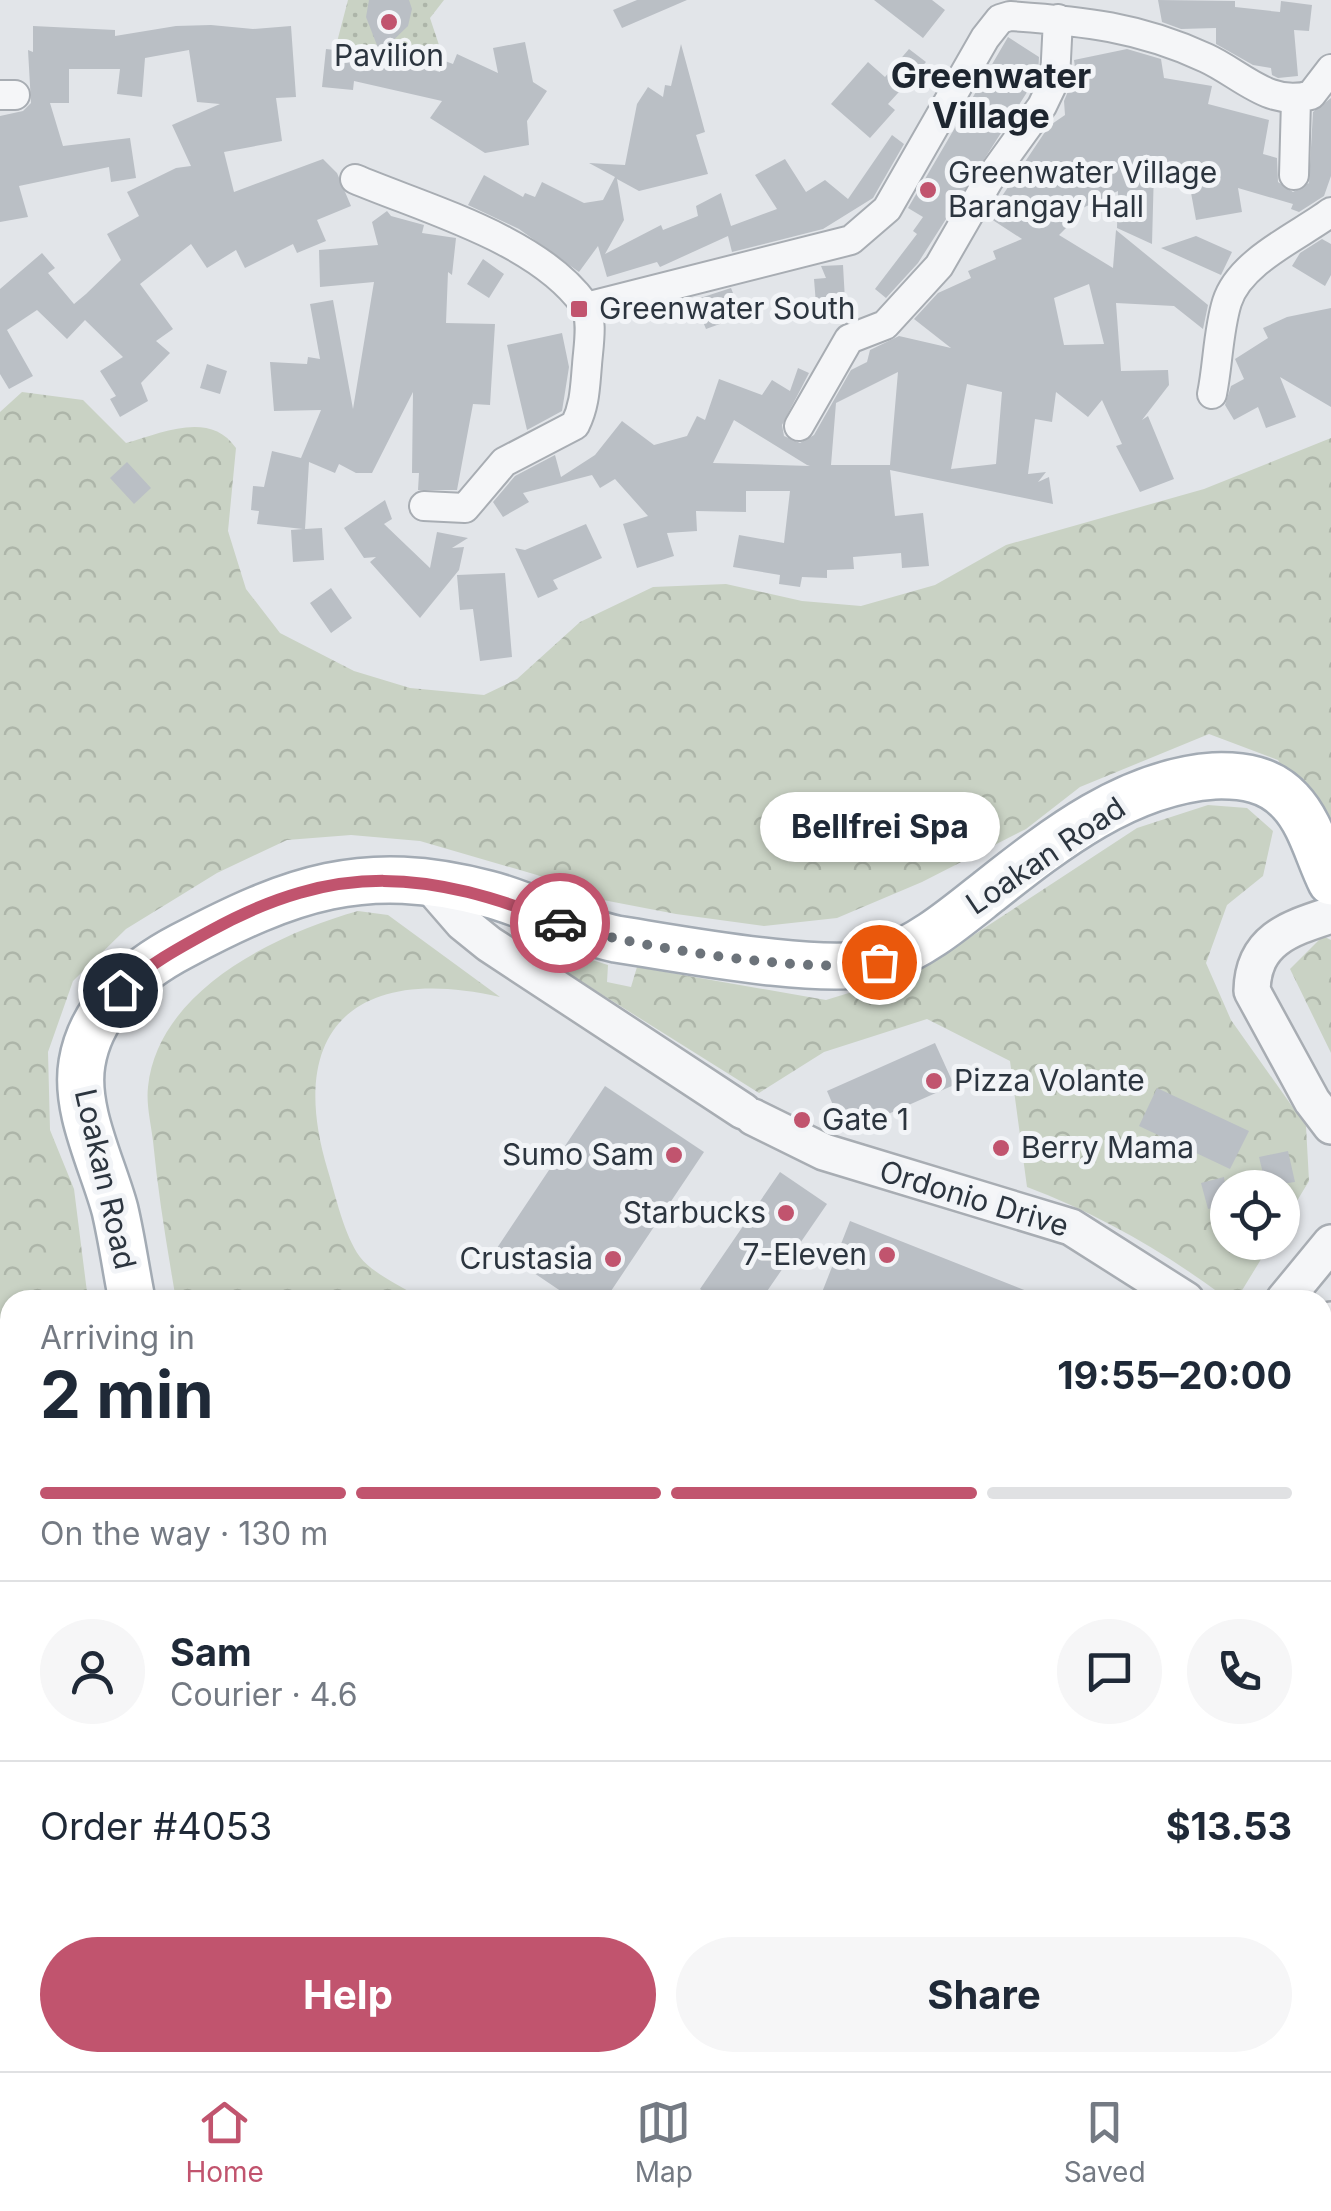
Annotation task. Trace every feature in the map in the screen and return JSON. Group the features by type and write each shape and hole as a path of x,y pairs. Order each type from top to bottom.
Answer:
{"main road":[{"name":"Loakan Road","path":"130,1290 115,1210 81,1089 90,1035 104,1008 143,969 281,896 346,882 430,885 486,893 582,931 616,940 851,968 913,946 1052,845 1128,798 1201,777 1236,775 1278,789 1292,803 1305,820 1331,882"}],"street":[{"path":"586,306 851,240 887,209 992,28 1010,16 1128,28 1208,58 1271,95 1296,100 1311,95 1331,69"},
{"path":"799,426 849,340 885,324 939,266 988,181 1042,106 1055,79 1058,19"},
{"path":"1294,175 1296,100"},
{"path":"355,178 499,238 554,276 586,306 589,332 585,395 575,425 504,462 464,508 424,506"},
{"path":"1212,394 1228,298 1259,263 1331,212"},
{"name":"Ordonio Drive","path":"430,885 462,923 488,944 748,1114 824,1152 1071,1227 1170,1290"},
{"path":"1331,915 1270,940 1252,972 1252,991 1312,1102 1331,1126"},
{"path":"1292,1290 1331,1244"}],"green space":[{"path":"348,0 444,0 430,18 443,57 424,64 337,42"},
{"path":"22,392 83,400 126,443 170,430 199,427 225,436 236,448 228,531 246,589 280,633 354,671 410,688 484,695 517,679 580,622 653,587 726,584 802,601 861,606 935,585 1006,545 1204,489 1331,438 1331,857 1278,760 1209,734 1080,787 1026,829 922,882 837,918 764,926 676,914 603,900 537,875 420,841 351,835 287,840 217,873 126,929 73,981 48,1052 50,1130 74,1189 87,1290 0,1290 0,412"},
{"path":"1208,805 1247,808 1273,831 1263,876 1227,905 1206,963 1231,1020 1306,1126 1309,1181 1300,1196 1300,1170 1210,1170 1210,1260 1261,1260 1242,1290 1215,1290 1128,1234 1027,1187 1010,1061 927,1019 824,1052 759,1093 531,950 536,942 608,965 607,982 631,987 637,967 826,1000 917,972 1137,828"},
{"path":"358,911 388,915 500,997 450,989 407,990 372,1000 344,1018 326,1044 316,1078 317,1121 341,1216 360,1257 407,1290 174,1290 148,1107 148,1087 157,1053 174,1022 197,995 226,971 258,951"},
{"path":"1323,936 1331,940 1331,1053 1290,969"}],"building":[{"name":"Pavilion","path":"369,0 409,0 412,9 408,26 380,53 366,17"},
{"path":"637,0 687,0 622,28 613,10"},
{"path":"874,0 932,0 945,10 923,38"},
{"path":"1158,0 1235,1 1235,7 1280,12 1281,1 1312,5 1309,31 1294,30 1298,76 1278,78 1272,75 1271,68 1253,65 1216,44 1216,28 1181,29 1162,22"},
{"path":"211,25 253,29 291,26 296,97 276,98 282,141 224,152 234,192 323,159 337,173 351,206 317,220 326,241 297,253 293,244 245,268 236,250 207,268 191,244 140,284 173,329 156,341 170,353 141,383 148,401 120,417 110,399 116,396 100,371 123,357 85,320 67,339 37,310 7,330 33,376 9,389 0,374 0,289 42,253 55,268 48,273 74,304 86,294 121,260 107,234 139,216 127,192 176,168 191,166 172,125 220,104 197,102 189,50 145,58 142,97 117,94 120,69 69,69 69,103 50,103 63,146 130,138 136,178 111,182 109,167 19,186 28,217 0,222 0,116 23,111 31,103 28,50 33,52 33,26 115,30 115,36"},
{"path":"1008,37 1039,57 1038,75 918,263 886,298 875,289 917,234 913,231 923,217 908,208"},
{"path":"525,42 533,82 547,91 527,121 529,145 485,153 430,118 442,101 354,81 353,90 322,87 326,49 379,55 440,72 445,61 453,64 457,54 498,73 493,48"},
{"path":"681,44 705,132 696,135 708,174 639,191 617,179 624,220 605,254 661,225 663,230 698,216 696,206 721,193 731,226 777,209 755,175 785,159 806,192 825,180 848,199 892,135 904,144 873,198 823,229 732,252 728,236 660,267 657,262 607,277 598,246 579,272 519,229 468,205 484,175 523,197 525,193 535,197 542,182 584,203 603,200 615,177 589,163 625,165 637,104 648,87 663,97 665,85 671,86"},
{"path":"909,49 926,62 888,104 895,110 870,138 831,104 868,62 885,77"},
{"path":"1127,49 1161,59 1164,78 1212,86 1208,104 1269,120 1263,154 1277,158 1278,182 1293,192 1309,183 1313,112 1331,98 1331,176 1324,196 1299,212 1291,209 1293,204 1238,188 1242,212 1196,220 1187,171 1154,169 1152,244 1117,228 1118,191 1062,218 1069,225 1059,235 1113,268 1116,230 1208,305 1203,329 1174,306 1116,303 1121,371 1168,370 1169,385 1142,420 1148,416 1174,479 1140,492 1116,446 1122,444 1102,400 1088,417 1056,392 1052,422 1035,419 1028,474 1046,472 1038,482 1049,477 1053,504 890,470 895,516 923,513 929,566 902,568 901,553 853,557 854,569 827,570 827,578 802,577 800,587 779,584 780,575 733,567 739,535 784,543 790,491 746,491 746,512 696,511 697,531 667,533 674,556 637,568 623,524 648,516 615,479 600,488 592,475 523,493 529,502 503,517 493,502 515,476 555,455 561,477 595,455 622,421 654,445 687,436 697,416 705,420 719,379 762,395 772,380 790,391 798,368 809,373 782,425 784,436 800,443 814,435 851,370 867,362 870,350 899,336 951,348 914,319 938,293 971,278 968,271 996,259 993,251 1022,239 988,217 1049,126 1065,115 1064,101 1073,79 1077,82 1074,60","holes":["1089,284 1104,344 1064,345 1054,298","898,372 890,465 831,465 836,403","967,384 1002,392 996,464 951,469","734,420 810,466 713,463"]},
{"path":"387,211 391,216 424,225 422,233 456,238 452,275 448,272 446,323 495,324 490,405 473,404 457,490 418,490 419,473 412,473 413,392 372,473 356,473 339,464 335,473 309,462 305,529 322,528 324,560 293,562 291,530 303,529 257,524 259,511 251,510 253,486 264,487 272,451 301,458 321,410 274,411 270,362 307,364 308,357 320,359 310,304 333,300 353,409 374,282 320,287 319,250 378,245 372,222"},
{"path":"1196,236 1232,252 1221,275 1161,248"},
{"path":"1322,239 1331,244 1331,275 1325,286 1292,266 1300,253"},
{"path":"483,259 504,274 489,298 467,284"},
{"path":"843,265 844,319 837,303 816,304 814,279 826,278 821,266"},
{"path":"731,288 742,316 706,329 694,300"},
{"path":"1331,308 1331,407 1280,377 1296,417 1266,428 1258,407 1234,420 1225,405 1231,386 1244,379 1235,359 1268,338 1263,328 1287,317"},
{"path":"562,333 569,367 562,411 527,430 507,345"},
{"path":"207,364 227,371 220,394 200,388"},
{"path":"127,462 151,488 134,504 110,478"},
{"path":"385,500 392,519 384,524 430,568 437,532 468,538 452,548 464,547 459,570 420,618 370,562 376,557 364,558 344,528"},
{"path":"586,524 602,558 553,580 558,589 538,598 515,548 525,550"},
{"path":"505,573 512,657 480,661 473,609 460,610 457,575"},
{"path":"331,588 352,618 331,633 310,603"},
{"path":"935,1043 954,1085 845,1133 827,1091"},
{"path":"605,1086 704,1152 612,1290 559,1290 497,1248"},
{"path":"1157,1088 1249,1131 1230,1169 1139,1126"},
{"path":"1288,1151 1292,1170 1262,1170 1259,1157"},
{"path":"780,1172 827,1204 768,1290 700,1289"},
{"path":"1210,1181 1210,1208 1208,1209 1201,1183"},
{"path":"850,1221 1024,1290 823,1290"}],"way so far":[{"path":"560,923 616,940 826,968 879,962"}],"place":[{"name":"Pavilion","path":"389,22"},
{"name":"Greenwater Village Barangay Hall","path":"928,190"},
{"name":"Greenwater South","path":"579,309"},
{"name":"Bellfrei Spa","path":"879,962"},
{"name":"Pizza Volante","path":"934,1081"},
{"name":"Gate 1","path":"802,1120"},
{"name":"Berry Mama","path":"1001,1148"},
{"name":"Sumo Sam","path":"674,1155"},
{"name":"Starbucks","path":"786,1213"},
{"name":"7-Eleven","path":"887,1255"},
{"name":"Crustasia","path":"613,1259"}],"district":[{"name":"Greenwater Village","path":"991,96"}],"route":[{"path":"120,990 143,969 242,914 281,896 346,882 384,880 486,893 560,923"}]}
